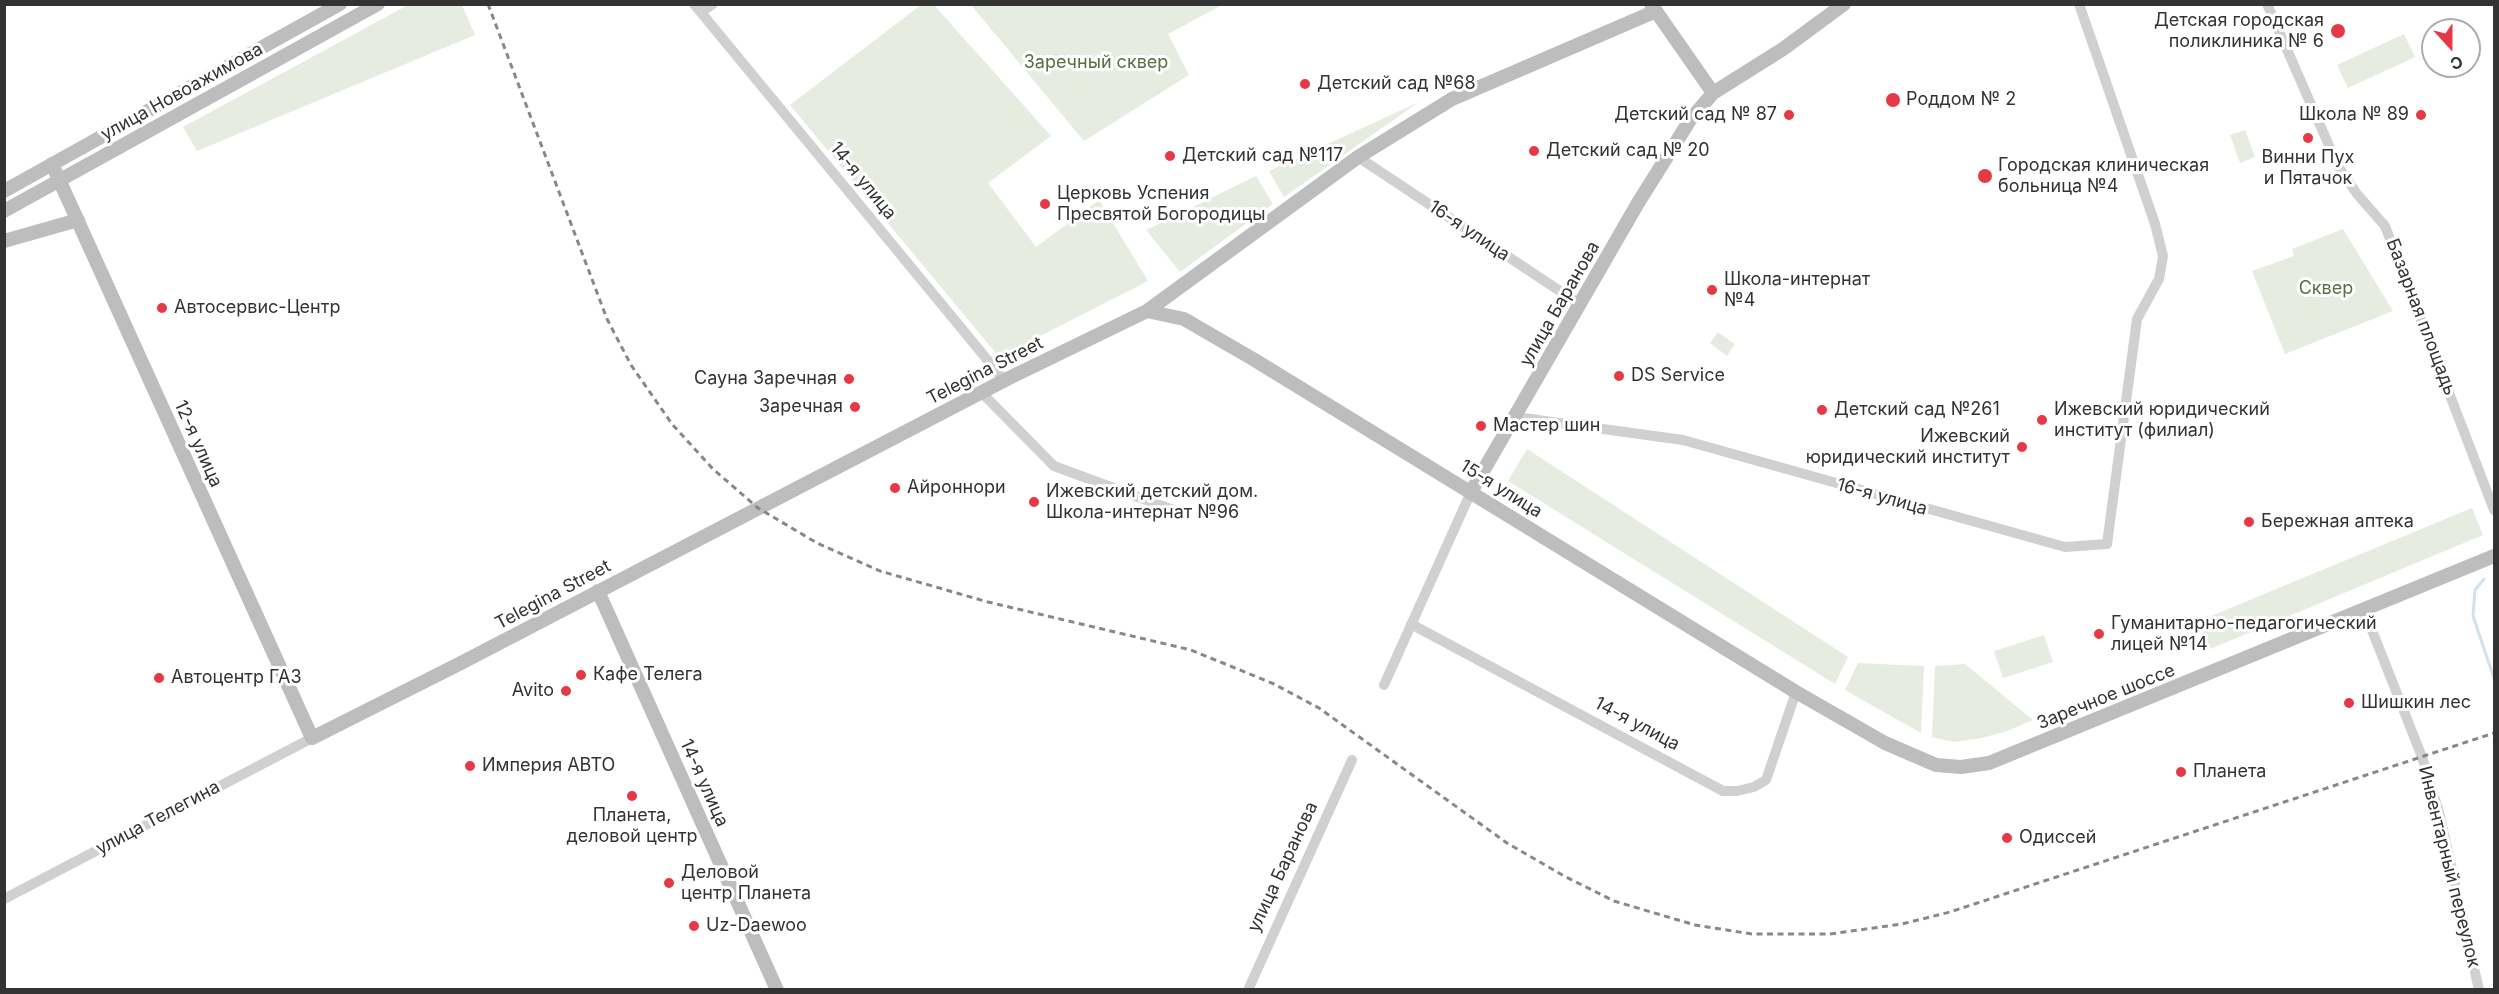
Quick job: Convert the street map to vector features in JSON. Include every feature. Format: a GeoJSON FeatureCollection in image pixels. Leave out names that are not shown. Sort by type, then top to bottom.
{"type":"FeatureCollection","features":[{"type":"Feature","properties":{"kind":"main road","name":"улица Новоажимова"},"geometry":{"type":"LineString","coordinates":[[4,191],[340,4]]}},
{"type":"Feature","properties":{"kind":"main road","name":"улица Новоажимова"},"geometry":{"type":"LineString","coordinates":[[4,211],[378,4]]}},
{"type":"Feature","properties":{"kind":"main road","name":"улица Баранова"},"geometry":{"type":"LineString","coordinates":[[1471,492],[1638,203],[1690,120],[1713,93],[1791,43],[1844,4]]}},
{"type":"Feature","properties":{"kind":"main road"},"geometry":{"type":"LineString","coordinates":[[1654,8],[1713,93]]}},
{"type":"Feature","properties":{"kind":"main road","name":"Telegina Street"},"geometry":{"type":"LineString","coordinates":[[312,738],[1004,380],[1147,311],[1358,157],[1452,99],[1654,8]]}},
{"type":"Feature","properties":{"kind":"main road","name":"12-я улица"},"geometry":{"type":"LineString","coordinates":[[52,164],[312,738]]}},
{"type":"Feature","properties":{"kind":"main road"},"geometry":{"type":"LineString","coordinates":[[4,241],[78,220]]}},
{"type":"Feature","properties":{"kind":"main road","name":"15-я улица"},"geometry":{"type":"LineString","coordinates":[[1147,311],[1184,319],[1314,394],[1796,692],[1831,711]]}},
{"type":"Feature","properties":{"kind":"main road","name":"Заречное шоссе"},"geometry":{"type":"LineString","coordinates":[[1831,711],[1884,743],[1936,765],[1989,764],[2494,555]]}},
{"type":"Feature","properties":{"kind":"main road","name":"14-я улица"},"geometry":{"type":"LineString","coordinates":[[598,591],[777,990]]}},
{"type":"Feature","properties":{"kind":"street"},"geometry":{"type":"LineString","coordinates":[[698,8],[713,4]]}},
{"type":"Feature","properties":{"kind":"street","name":"16-я улица"},"geometry":{"type":"LineString","coordinates":[[1516,417],[1683,440],[2065,548],[2107,544],[2137,320],[2159,279],[2163,256],[2155,224],[2079,4]]}},
{"type":"Feature","properties":{"kind":"street","name":"Базарная площадь"},"geometry":{"type":"LineString","coordinates":[[2267,4],[2338,166],[2357,194],[2385,226],[2494,510]]}},
{"type":"Feature","properties":{"kind":"street","name":"14-я улица"},"geometry":{"type":"LineString","coordinates":[[698,8],[1004,380]]}},
{"type":"Feature","properties":{"kind":"street","name":"16-я улица"},"geometry":{"type":"LineString","coordinates":[[1358,157],[1581,305]]}},
{"type":"Feature","properties":{"kind":"street"},"geometry":{"type":"LineString","coordinates":[[981,392],[1054,466],[1176,511]]}},
{"type":"Feature","properties":{"kind":"street","name":"улица Баранова"},"geometry":{"type":"LineString","coordinates":[[1384,685],[1471,492]]}},
{"type":"Feature","properties":{"kind":"street","name":"Инвентарный переулок"},"geometry":{"type":"LineString","coordinates":[[2364,610],[2422,757],[2439,812],[2478,990]]}},
{"type":"Feature","properties":{"kind":"street","name":"14-я улица"},"geometry":{"type":"LineString","coordinates":[[1411,624],[1723,791],[1754,787],[1766,780],[1796,692]]}},
{"type":"Feature","properties":{"kind":"street","name":"улица Телегина"},"geometry":{"type":"LineString","coordinates":[[4,899],[312,738]]}},
{"type":"Feature","properties":{"kind":"street","name":"улица Баранова"},"geometry":{"type":"LineString","coordinates":[[1248,990],[1352,760]]}},
{"type":"Feature","properties":{"kind":"green space"},"geometry":{"type":"Polygon","coordinates":[[[922,4],[934,5],[1051,136],[988,183],[1036,247],[1099,200],[1148,281],[999,357],[790,105],[922,4]]]}},
{"type":"Feature","properties":{"kind":"green space"},"geometry":{"type":"Polygon","coordinates":[[[408,5],[462,5],[475,35],[197,151],[183,127],[408,5]]]}},
{"type":"Feature","properties":{"kind":"green space","name":"Заречный сквер"},"geometry":{"type":"Polygon","coordinates":[[[971,5],[1222,5],[1168,34],[1189,75],[1084,141],[971,5]]]}},
{"type":"Feature","properties":{"kind":"green space"},"geometry":{"type":"Polygon","coordinates":[[[2404,34],[2415,57],[2348,88],[2337,65],[2404,34]]]}},
{"type":"Feature","properties":{"kind":"green space"},"geometry":{"type":"Polygon","coordinates":[[[1419,102],[1284,197],[1269,171],[1419,102]]]}},
{"type":"Feature","properties":{"kind":"green space"},"geometry":{"type":"Polygon","coordinates":[[[2245,130],[2255,157],[2240,163],[2230,135],[2245,130]]]}},
{"type":"Feature","properties":{"kind":"green space"},"geometry":{"type":"Polygon","coordinates":[[[1256,176],[1273,204],[1180,272],[1146,230],[1256,176]]]}},
{"type":"Feature","properties":{"kind":"green space","name":"Сквер"},"geometry":{"type":"Polygon","coordinates":[[[2343,229],[2393,311],[2285,354],[2252,271],[2294,256],[2292,249],[2343,229]]]}},
{"type":"Feature","properties":{"kind":"green space"},"geometry":{"type":"Polygon","coordinates":[[[1718,332],[1735,344],[1727,356],[1710,343],[1718,332]]]}},
{"type":"Feature","properties":{"kind":"green space"},"geometry":{"type":"Polygon","coordinates":[[[1527,449],[1848,657],[1835,684],[1508,481],[1527,449]]]}},
{"type":"Feature","properties":{"kind":"green space"},"geometry":{"type":"Polygon","coordinates":[[[2472,508],[2483,535],[2210,649],[2199,621],[2472,508]]]}},
{"type":"Feature","properties":{"kind":"green space"},"geometry":{"type":"Polygon","coordinates":[[[2044,635],[2053,662],[2003,678],[1994,651],[2044,635]]]}},
{"type":"Feature","properties":{"kind":"green space"},"geometry":{"type":"Polygon","coordinates":[[[1858,663],[1924,666],[1921,733],[1845,690],[1858,663]]]}},
{"type":"Feature","properties":{"kind":"green space"},"geometry":{"type":"Polygon","coordinates":[[[1965,664],[2033,720],[1982,738],[1954,742],[1932,737],[1935,666],[1965,664]]]}},
{"type":"Feature","properties":{"kind":"waterway"},"geometry":{"type":"LineString","coordinates":[[2484,579],[2475,590],[2473,616],[2494,678]]}},
{"type":"Feature","properties":{"kind":"railway"},"geometry":{"type":"LineString","coordinates":[[488,4],[607,319],[631,365],[672,424],[713,469],[758,508],[817,543],[880,571],[988,602],[1191,650],[1274,684],[1319,708],[1507,843],[1564,876],[1614,901],[1695,925],[1752,934],[1830,934],[1902,924],[1950,912],[2494,733]]}},
{"type":"Feature","properties":{"kind":"place","name":"Детская городская поликлиника № 6"},"geometry":{"type":"Point","coordinates":[2338,31]}},
{"type":"Feature","properties":{"kind":"place","name":"Детский сад №68"},"geometry":{"type":"Point","coordinates":[1305,84]}},
{"type":"Feature","properties":{"kind":"place","name":"Роддом № 2"},"geometry":{"type":"Point","coordinates":[1893,100]}},
{"type":"Feature","properties":{"kind":"place","name":"Детский сад № 87"},"geometry":{"type":"Point","coordinates":[1789,115]}},
{"type":"Feature","properties":{"kind":"place","name":"Школа № 89"},"geometry":{"type":"Point","coordinates":[2421,115]}},
{"type":"Feature","properties":{"kind":"place","name":"Винни Пух и Пятачок"},"geometry":{"type":"Point","coordinates":[2308,138]}},
{"type":"Feature","properties":{"kind":"place","name":"Детский сад № 20"},"geometry":{"type":"Point","coordinates":[1534,151]}},
{"type":"Feature","properties":{"kind":"place","name":"Детский сад №117"},"geometry":{"type":"Point","coordinates":[1170,156]}},
{"type":"Feature","properties":{"kind":"place","name":"Городская клиническая больница №4"},"geometry":{"type":"Point","coordinates":[1985,176]}},
{"type":"Feature","properties":{"kind":"place","name":"Церковь Успения Пресвятой Богородицы"},"geometry":{"type":"Point","coordinates":[1045,204]}},
{"type":"Feature","properties":{"kind":"place","name":"Школа-интернат №4"},"geometry":{"type":"Point","coordinates":[1712,290]}},
{"type":"Feature","properties":{"kind":"place","name":"Автосервис-Центр"},"geometry":{"type":"Point","coordinates":[162,308]}},
{"type":"Feature","properties":{"kind":"place","name":"DS Service"},"geometry":{"type":"Point","coordinates":[1619,376]}},
{"type":"Feature","properties":{"kind":"place","name":"Сауна Заречная"},"geometry":{"type":"Point","coordinates":[849,379]}},
{"type":"Feature","properties":{"kind":"place","name":"Заречная"},"geometry":{"type":"Point","coordinates":[855,407]}},
{"type":"Feature","properties":{"kind":"place","name":"Детский сад №261"},"geometry":{"type":"Point","coordinates":[1822,410]}},
{"type":"Feature","properties":{"kind":"place","name":"Ижевский юридический институт (филиал)"},"geometry":{"type":"Point","coordinates":[2042,420]}},
{"type":"Feature","properties":{"kind":"place","name":"Мастер шин"},"geometry":{"type":"Point","coordinates":[1481,426]}},
{"type":"Feature","properties":{"kind":"place","name":"Ижевский юридический институт"},"geometry":{"type":"Point","coordinates":[2022,447]}},
{"type":"Feature","properties":{"kind":"place","name":"Айроннори"},"geometry":{"type":"Point","coordinates":[895,488]}},
{"type":"Feature","properties":{"kind":"place","name":"Ижевский детский дом. Школа-интернат №96"},"geometry":{"type":"Point","coordinates":[1034,502]}},
{"type":"Feature","properties":{"kind":"place","name":"Бережная аптека"},"geometry":{"type":"Point","coordinates":[2249,522]}},
{"type":"Feature","properties":{"kind":"place","name":"Гуманитарно-педагогический лицей №14"},"geometry":{"type":"Point","coordinates":[2099,634]}},
{"type":"Feature","properties":{"kind":"place","name":"Кафе Телега"},"geometry":{"type":"Point","coordinates":[581,675]}},
{"type":"Feature","properties":{"kind":"place","name":"Автоцентр ГАЗ"},"geometry":{"type":"Point","coordinates":[159,678]}},
{"type":"Feature","properties":{"kind":"place","name":"Avito"},"geometry":{"type":"Point","coordinates":[566,691]}},
{"type":"Feature","properties":{"kind":"place","name":"Шишкин лес"},"geometry":{"type":"Point","coordinates":[2349,703]}},
{"type":"Feature","properties":{"kind":"place","name":"Империя АВТО"},"geometry":{"type":"Point","coordinates":[470,766]}},
{"type":"Feature","properties":{"kind":"place","name":"Планета"},"geometry":{"type":"Point","coordinates":[2181,772]}},
{"type":"Feature","properties":{"kind":"place","name":"Планета, деловой центр"},"geometry":{"type":"Point","coordinates":[632,796]}},
{"type":"Feature","properties":{"kind":"place","name":"Одиссей"},"geometry":{"type":"Point","coordinates":[2007,838]}},
{"type":"Feature","properties":{"kind":"place","name":"Деловой центр Планета"},"geometry":{"type":"Point","coordinates":[669,883]}},
{"type":"Feature","properties":{"kind":"place","name":"Uz-Daewoo"},"geometry":{"type":"Point","coordinates":[694,926]}}]}
